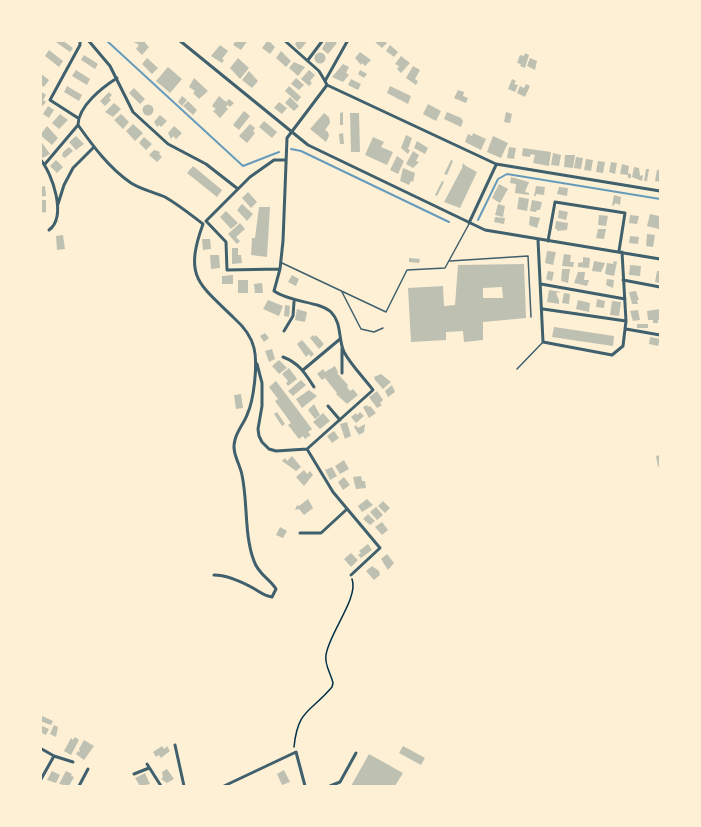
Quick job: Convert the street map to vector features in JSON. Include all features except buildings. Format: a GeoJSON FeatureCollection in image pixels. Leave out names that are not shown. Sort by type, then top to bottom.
{"type":"FeatureCollection","features":[{"type":"Feature","properties":{"kind":"street"},"geometry":{"type":"LineString","coordinates":[[78,118],[50,100],[80,45],[80,40]]}},
{"type":"Feature","properties":{"kind":"street"},"geometry":{"type":"LineString","coordinates":[[88,40],[110,66],[133,112],[168,144],[207,164],[238,189]]}},
{"type":"Feature","properties":{"kind":"street"},"geometry":{"type":"LineString","coordinates":[[179,40],[308,145],[469,223],[485,230],[538,240],[660,258]]}},
{"type":"Feature","properties":{"kind":"street"},"geometry":{"type":"LineString","coordinates":[[284,40],[319,70],[326,83],[496,164],[660,192]]}},
{"type":"Feature","properties":{"kind":"street"},"geometry":{"type":"LineString","coordinates":[[308,60],[323,40]]}},
{"type":"Feature","properties":{"kind":"street"},"geometry":{"type":"LineString","coordinates":[[285,160],[274,160],[250,177],[204,223],[195,254],[198,282],[248,332],[254,345],[262,383],[262,406],[258,429],[262,442],[268,449],[276,452],[307,449],[373,390],[345,352],[333,314],[325,308],[294,301],[274,291],[281,262],[287,138],[326,83],[348,40]]}},
{"type":"Feature","properties":{"kind":"street"},"geometry":{"type":"LineString","coordinates":[[117,78],[106,85],[78,118],[78,125],[94,147],[116,172],[131,183],[146,192],[163,196],[204,223],[226,242],[227,270],[280,269]]}},
{"type":"Feature","properties":{"kind":"street"},"geometry":{"type":"LineString","coordinates":[[45,164],[78,125]]}},
{"type":"Feature","properties":{"kind":"street"},"geometry":{"type":"LineString","coordinates":[[57,206],[73,168],[94,147]]}},
{"type":"Feature","properties":{"kind":"street"},"geometry":{"type":"LineString","coordinates":[[40,159],[45,164],[57,198],[58,216],[56,225],[50,230]]}},
{"type":"Feature","properties":{"kind":"street"},"geometry":{"type":"LineString","coordinates":[[469,223],[496,164]]}},
{"type":"Feature","properties":{"kind":"street"},"geometry":{"type":"LineString","coordinates":[[538,240],[543,342],[612,355],[623,346],[626,329],[620,252],[625,213],[555,202],[548,241]]}},
{"type":"Feature","properties":{"kind":"street"},"geometry":{"type":"LineString","coordinates":[[623,280],[660,286]]}},
{"type":"Feature","properties":{"kind":"street"},"geometry":{"type":"LineString","coordinates":[[541,284],[625,299]]}},
{"type":"Feature","properties":{"kind":"street"},"geometry":{"type":"LineString","coordinates":[[284,331],[292,316],[294,301]]}},
{"type":"Feature","properties":{"kind":"street"},"geometry":{"type":"LineString","coordinates":[[543,309],[626,321]]}},
{"type":"Feature","properties":{"kind":"street"},"geometry":{"type":"LineString","coordinates":[[626,329],[660,335]]}},
{"type":"Feature","properties":{"kind":"street"},"geometry":{"type":"LineString","coordinates":[[303,370],[340,339]]}},
{"type":"Feature","properties":{"kind":"street"},"geometry":{"type":"LineString","coordinates":[[342,345],[342,373]]}},
{"type":"Feature","properties":{"kind":"street"},"geometry":{"type":"LineString","coordinates":[[283,357],[294,361],[314,387]]}},
{"type":"Feature","properties":{"kind":"street"},"geometry":{"type":"LineString","coordinates":[[214,575],[222,575],[266,596],[272,597],[276,589],[254,563],[244,485],[234,451],[234,440],[248,414],[257,364]]}},
{"type":"Feature","properties":{"kind":"street"},"geometry":{"type":"LineString","coordinates":[[328,406],[340,420]]}},
{"type":"Feature","properties":{"kind":"street"},"geometry":{"type":"LineString","coordinates":[[307,449],[333,492],[380,548],[351,576]]}},
{"type":"Feature","properties":{"kind":"street"},"geometry":{"type":"LineString","coordinates":[[300,533],[321,533],[347,509]]}},
{"type":"Feature","properties":{"kind":"street"},"geometry":{"type":"LineString","coordinates":[[175,745],[184,786]]}},
{"type":"Feature","properties":{"kind":"street"},"geometry":{"type":"LineString","coordinates":[[40,748],[54,756],[73,762]]}},
{"type":"Feature","properties":{"kind":"street"},"geometry":{"type":"LineString","coordinates":[[224,786],[296,752],[305,786]]}},
{"type":"Feature","properties":{"kind":"street"},"geometry":{"type":"LineString","coordinates":[[330,786],[340,782],[356,753]]}},
{"type":"Feature","properties":{"kind":"street"},"geometry":{"type":"LineString","coordinates":[[40,781],[54,756]]}},
{"type":"Feature","properties":{"kind":"street"},"geometry":{"type":"LineString","coordinates":[[134,774],[148,766],[161,786]]}},
{"type":"Feature","properties":{"kind":"street"},"geometry":{"type":"LineString","coordinates":[[79,786],[88,769]]}},
{"type":"Feature","properties":{"kind":"lane"},"geometry":{"type":"LineString","coordinates":[[281,262],[386,312],[407,270],[446,268],[469,223]]}},
{"type":"Feature","properties":{"kind":"lane"},"geometry":{"type":"LineString","coordinates":[[449,261],[528,256],[531,317]]}},
{"type":"Feature","properties":{"kind":"lane"},"geometry":{"type":"LineString","coordinates":[[342,291],[361,329],[374,332],[383,328]]}},
{"type":"Feature","properties":{"kind":"lane"},"geometry":{"type":"LineString","coordinates":[[517,369],[543,342]]}},
{"type":"Feature","properties":{"kind":"path"},"geometry":{"type":"LineString","coordinates":[[293,754],[296,728],[303,715],[332,687],[333,682],[325,656],[351,597],[354,584],[351,576]]}},
{"type":"Feature","properties":{"kind":"waterway"},"geometry":{"type":"LineString","coordinates":[[106,40],[243,166],[279,152]]}},
{"type":"Feature","properties":{"kind":"waterway"},"geometry":{"type":"LineString","coordinates":[[291,149],[301,151],[449,222]]}},
{"type":"Feature","properties":{"kind":"waterway"},"geometry":{"type":"LineString","coordinates":[[478,220],[498,179],[507,174],[660,199]]}}]}
